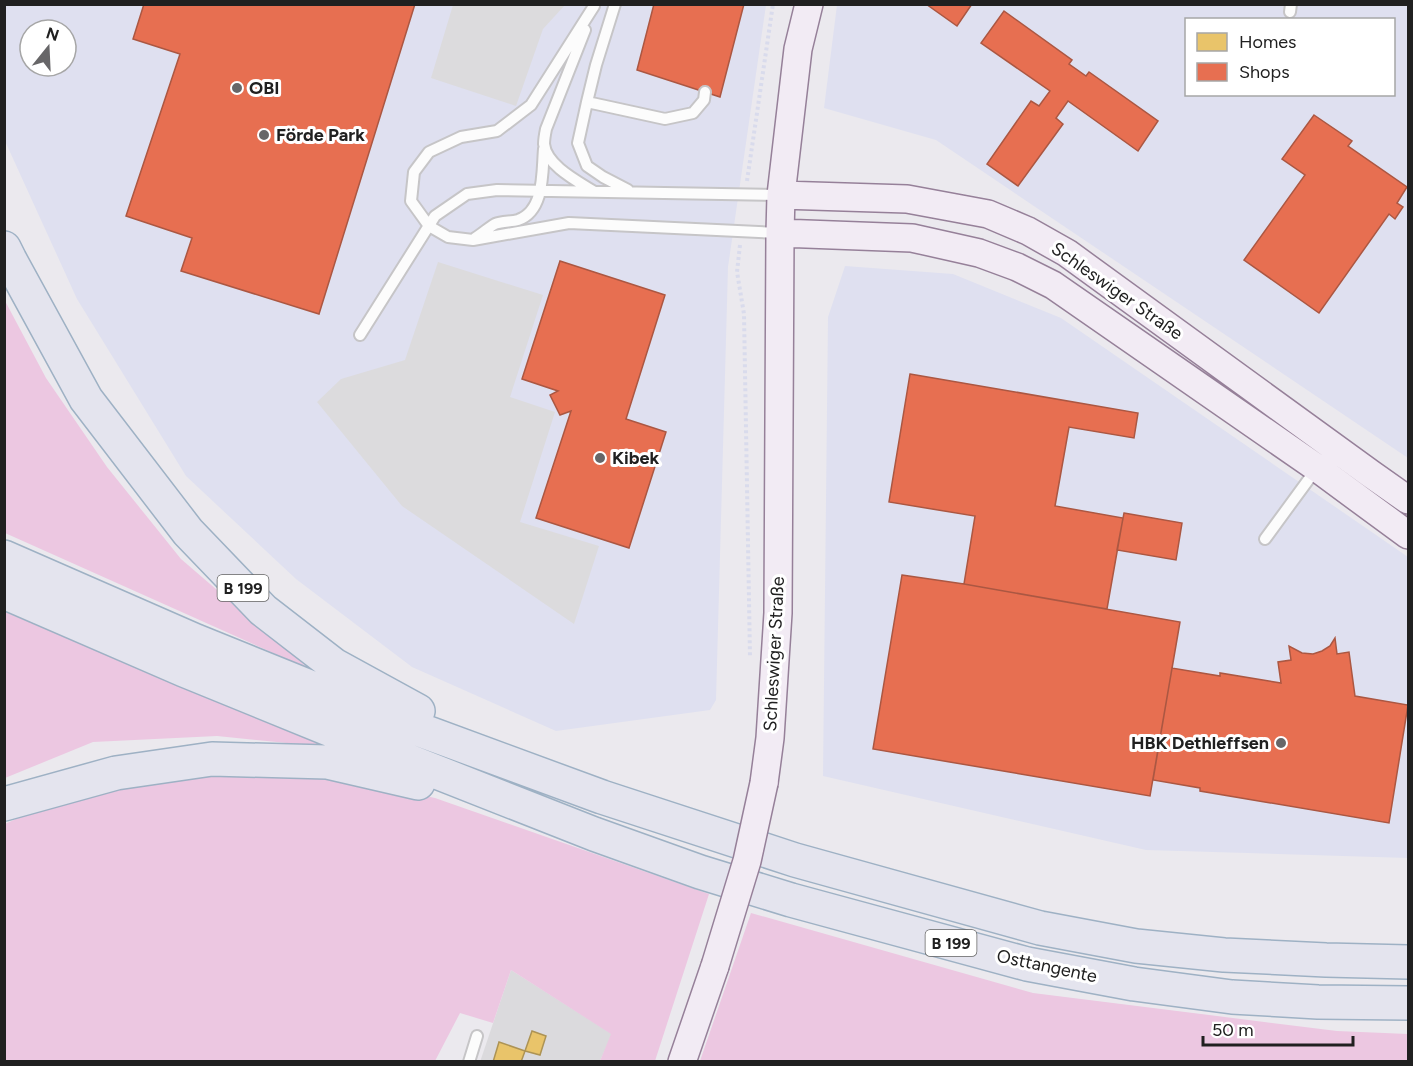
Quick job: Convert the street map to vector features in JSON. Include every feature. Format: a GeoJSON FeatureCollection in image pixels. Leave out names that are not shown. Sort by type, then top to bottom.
{"type":"FeatureCollection","features":[{"type":"Feature","properties":{"kind":"highway","name":"B 199"},"geometry":{"type":"LineString","coordinates":[[4,248],[86,399],[188,532],[263,610],[334,665],[408,706],[602,797]]}},
{"type":"Feature","properties":{"kind":"highway"},"geometry":{"type":"LineString","coordinates":[[4,557],[196,641],[307,686],[602,797]]}},
{"type":"Feature","properties":{"kind":"highway","name":"B 199"},"geometry":{"type":"LineString","coordinates":[[4,592],[184,670],[594,834]]}},
{"type":"Feature","properties":{"kind":"highway"},"geometry":{"type":"LineString","coordinates":[[4,804],[116,773],[212,759],[327,762],[420,784],[594,834]]}},
{"type":"Feature","properties":{"kind":"highway","name":"Osttangente"},"geometry":{"type":"LineString","coordinates":[[602,797],[795,860],[1040,928],[1136,946],[1224,955],[1408,962]]}},
{"type":"Feature","properties":{"kind":"highway","name":"Osttangente"},"geometry":{"type":"LineString","coordinates":[[594,834],[700,872],[791,900],[1027,964],[1134,984],[1232,997],[1318,1002],[1408,1003]]}},
{"type":"Feature","properties":{"kind":"main road","name":"Schleswiger Straße"},"geometry":{"type":"LineString","coordinates":[[682,1062],[715,966],[747,861],[764,783],[770,738],[778,613],[781,195],[798,49],[809,4]]}},
{"type":"Feature","properties":{"kind":"main road","name":"Schleswiger Straße"},"geometry":{"type":"LineString","coordinates":[[781,195],[908,199],[988,214],[1028,231],[1067,253],[1325,457],[1408,535]]}},
{"type":"Feature","properties":{"kind":"main road","name":"Schleswiger Straße"},"geometry":{"type":"LineString","coordinates":[[780,233],[912,238],[979,253],[1017,267],[1053,285],[1325,457],[1408,500]]}},
{"type":"Feature","properties":{"kind":"lane"},"geometry":{"type":"LineString","coordinates":[[615,4],[596,65],[578,143],[587,166],[631,191]]}},
{"type":"Feature","properties":{"kind":"lane"},"geometry":{"type":"LineString","coordinates":[[473,240],[496,224],[519,220],[529,214],[537,201],[546,129],[594,5]]}},
{"type":"Feature","properties":{"kind":"lane"},"geometry":{"type":"LineString","coordinates":[[594,5],[531,105],[497,131],[462,137],[429,152],[414,172],[411,201],[429,226],[448,237],[473,240],[569,223],[780,233]]}},
{"type":"Feature","properties":{"kind":"lane"},"geometry":{"type":"LineString","coordinates":[[587,102],[665,119],[693,113],[704,100],[705,92]]}},
{"type":"Feature","properties":{"kind":"lane"},"geometry":{"type":"LineString","coordinates":[[544,145],[549,157],[559,168],[593,191]]}},
{"type":"Feature","properties":{"kind":"lane"},"geometry":{"type":"LineString","coordinates":[[360,335],[435,216],[467,194],[497,190],[540,190],[781,195]]}},
{"type":"Feature","properties":{"kind":"lane"},"geometry":{"type":"LineString","coordinates":[[1265,539],[1325,457]]}},
{"type":"Feature","properties":{"kind":"lane"},"geometry":{"type":"LineString","coordinates":[[469,1062],[477,1036]]}},
{"type":"Feature","properties":{"kind":"path"},"geometry":{"type":"LineString","coordinates":[[745,194],[773,4]]}},
{"type":"Feature","properties":{"kind":"path"},"geometry":{"type":"LineString","coordinates":[[741,231],[737,272],[744,314],[750,663]]}},
{"type":"Feature","properties":{"kind":"shaded area"},"geometry":{"type":"Polygon","coordinates":[[[4,5],[766,5],[728,267],[716,700],[710,710],[556,731],[412,667],[296,579],[186,476],[77,299],[5,141],[4,5]]]}},
{"type":"Feature","properties":{"kind":"shaded area"},"geometry":{"type":"Polygon","coordinates":[[[453,5],[565,5],[543,29],[516,106],[431,78],[453,5]]]}},
{"type":"Feature","properties":{"kind":"shaded area"},"geometry":{"type":"Polygon","coordinates":[[[837,5],[1408,5],[1408,458],[936,140],[824,108],[837,5]]]}},
{"type":"Feature","properties":{"kind":"shaded area"},"geometry":{"type":"Polygon","coordinates":[[[438,262],[543,295],[510,397],[555,412],[520,522],[599,546],[574,624],[402,506],[317,402],[341,379],[405,360],[438,262]]]}},
{"type":"Feature","properties":{"kind":"shaded area"},"geometry":{"type":"Polygon","coordinates":[[[845,266],[953,274],[1061,318],[1408,557],[1408,858],[1146,850],[823,776],[828,317],[845,266]]]}},
{"type":"Feature","properties":{"kind":"shaded area"},"geometry":{"type":"Polygon","coordinates":[[[4,299],[46,378],[107,467],[181,559],[309,669],[5,533],[4,299]]]}},
{"type":"Feature","properties":{"kind":"shaded area"},"geometry":{"type":"Polygon","coordinates":[[[5,612],[327,747],[217,736],[93,742],[5,778],[5,612]]]}},
{"type":"Feature","properties":{"kind":"shaded area"},"geometry":{"type":"Polygon","coordinates":[[[255,771],[326,775],[435,798],[709,894],[655,1061],[600,1061],[611,1034],[511,970],[493,1023],[460,1013],[435,1061],[5,1062],[5,824],[29,813],[148,780],[255,771]]]}},
{"type":"Feature","properties":{"kind":"shaded area"},"geometry":{"type":"Polygon","coordinates":[[[751,913],[1033,993],[1337,1031],[1408,1034],[1408,1061],[700,1061],[751,913]]]}},
{"type":"Feature","properties":{"kind":"shaded area"},"geometry":{"type":"Polygon","coordinates":[[[511,970],[612,1034],[600,1061],[480,1062],[511,970]]]}},
{"type":"Feature","properties":{"kind":"building: Homes"},"geometry":{"type":"Polygon","coordinates":[[[532,1031],[546,1036],[540,1055],[525,1051],[532,1031]]]}},
{"type":"Feature","properties":{"kind":"building: Homes"},"geometry":{"type":"Polygon","coordinates":[[[499,1042],[525,1051],[521,1062],[493,1062],[499,1042]]]}},
{"type":"Feature","properties":{"kind":"building: Shops","name":"Förde Park"},"geometry":{"type":"Polygon","coordinates":[[[144,4],[415,4],[319,314],[181,271],[192,238],[126,216],[180,54],[133,39],[144,4]]]}},
{"type":"Feature","properties":{"kind":"building: Shops"},"geometry":{"type":"Polygon","coordinates":[[[654,4],[744,4],[720,97],[637,70],[654,4]]]}},
{"type":"Feature","properties":{"kind":"building: Shops"},"geometry":{"type":"Polygon","coordinates":[[[926,4],[972,4],[957,26],[926,4]]]}},
{"type":"Feature","properties":{"kind":"building: Shops"},"geometry":{"type":"Polygon","coordinates":[[[1004,11],[1072,60],[1069,64],[1086,76],[1089,72],[1158,121],[1138,151],[1068,101],[1056,118],[1063,124],[1018,186],[987,164],[1031,101],[1039,106],[1050,91],[981,43],[1004,11]]]}},
{"type":"Feature","properties":{"kind":"building: Shops"},"geometry":{"type":"Polygon","coordinates":[[[1314,115],[1352,141],[1348,146],[1407,187],[1397,203],[1403,207],[1395,219],[1389,214],[1319,313],[1244,260],[1305,175],[1282,159],[1314,115]]]}},
{"type":"Feature","properties":{"kind":"building: Shops"},"geometry":{"type":"Polygon","coordinates":[[[560,261],[665,295],[626,419],[666,432],[629,548],[536,518],[571,411],[560,415],[550,395],[558,391],[522,379],[560,261]]]}},
{"type":"Feature","properties":{"kind":"building: Shops"},"geometry":{"type":"Polygon","coordinates":[[[910,374],[1138,413],[1134,438],[1069,427],[1055,506],[1123,518],[1107,609],[964,584],[975,516],[889,502],[910,374]]]}},
{"type":"Feature","properties":{"kind":"building: Shops"},"geometry":{"type":"Polygon","coordinates":[[[1124,513],[1182,523],[1176,560],[1117,550],[1124,513]]]}},
{"type":"Feature","properties":{"kind":"building: Shops"},"geometry":{"type":"Polygon","coordinates":[[[902,575],[1180,622],[1150,796],[873,749],[902,575]]]}},
{"type":"Feature","properties":{"kind":"building: Shops","name":"HBK Dethleffsen"},"geometry":{"type":"Polygon","coordinates":[[[1335,638],[1337,654],[1349,652],[1355,696],[1408,705],[1389,823],[1200,791],[1200,788],[1153,780],[1172,668],[1281,683],[1278,662],[1291,660],[1289,646],[1302,653],[1313,654],[1330,646],[1335,638]]]}},
{"type":"Feature","properties":{"kind":"place","name":"OBI"},"geometry":{"type":"Point","coordinates":[237,88]}},
{"type":"Feature","properties":{"kind":"place","name":"Förde Park"},"geometry":{"type":"Point","coordinates":[264,135]}},
{"type":"Feature","properties":{"kind":"place","name":"Kibek"},"geometry":{"type":"Point","coordinates":[600,458]}},
{"type":"Feature","properties":{"kind":"place","name":"HBK Dethleffsen"},"geometry":{"type":"Point","coordinates":[1281,743]}}]}
